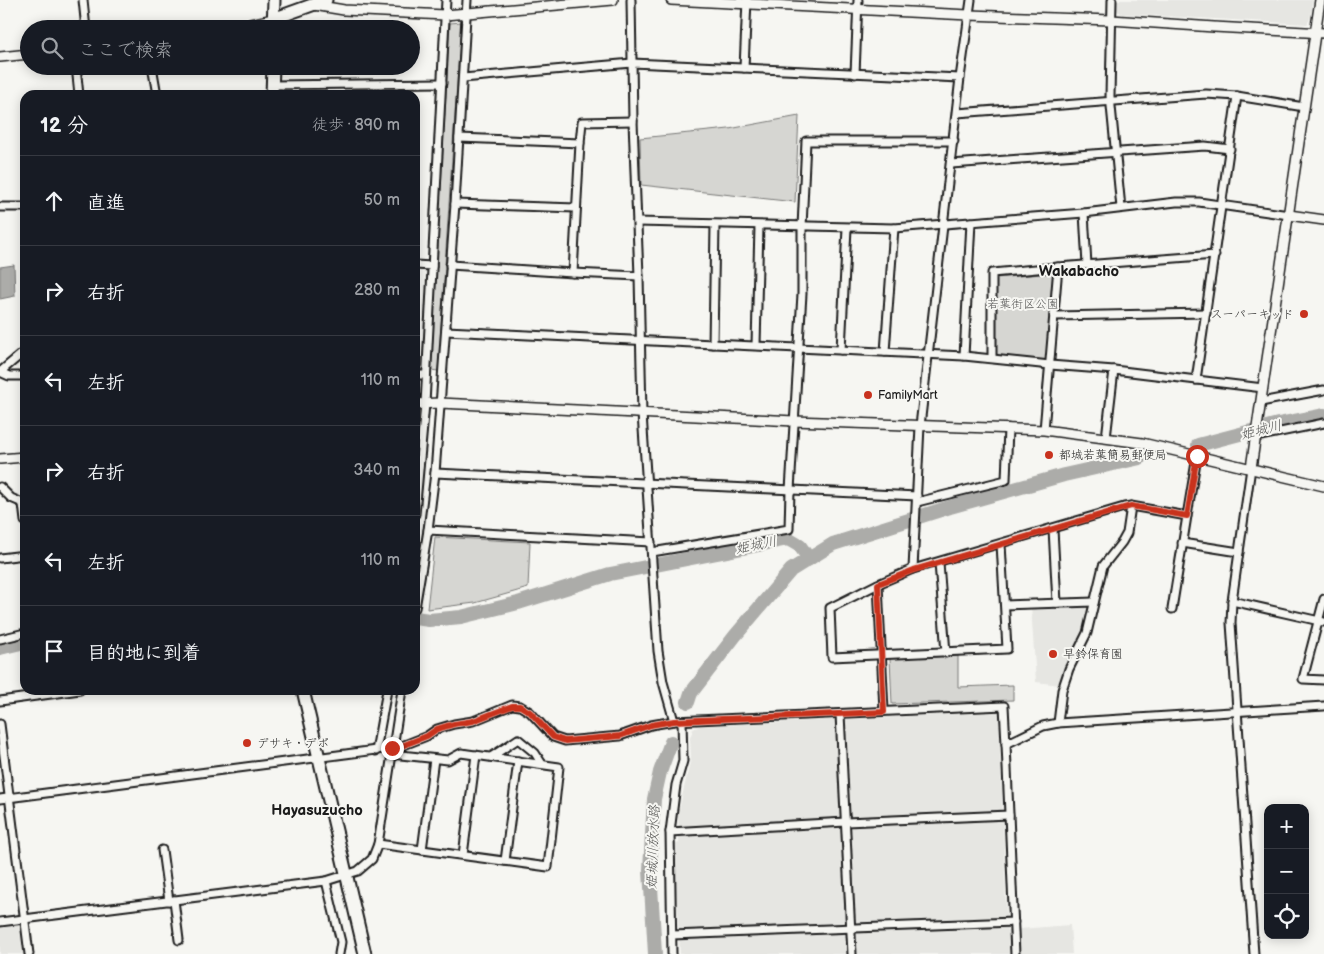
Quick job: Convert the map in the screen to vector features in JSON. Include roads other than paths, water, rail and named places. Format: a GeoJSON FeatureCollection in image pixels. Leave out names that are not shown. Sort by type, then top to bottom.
{"type":"FeatureCollection","features":[{"type":"Feature","properties":{"kind":"main road"},"geometry":{"type":"LineString","coordinates":[[273,20],[274,0]]}},
{"type":"Feature","properties":{"kind":"main road"},"geometry":{"type":"LineString","coordinates":[[282,20],[326,0]]}},
{"type":"Feature","properties":{"kind":"main road"},"geometry":{"type":"LineString","coordinates":[[272,90],[273,75]]}},
{"type":"Feature","properties":{"kind":"main road"},"geometry":{"type":"LineString","coordinates":[[303,695],[365,954]]}},
{"type":"Feature","properties":{"kind":"street"},"geometry":{"type":"LineString","coordinates":[[83,0],[85,20]]}},
{"type":"Feature","properties":{"kind":"street"},"geometry":{"type":"LineString","coordinates":[[420,459],[425,404],[446,0]]}},
{"type":"Feature","properties":{"kind":"street"},"geometry":{"type":"LineString","coordinates":[[420,578],[435,473],[455,204],[467,0]]}},
{"type":"Feature","properties":{"kind":"street"},"geometry":{"type":"LineString","coordinates":[[314,5],[344,10],[445,15],[613,0]]}},
{"type":"Feature","properties":{"kind":"street"},"geometry":{"type":"LineString","coordinates":[[631,0],[642,414],[660,669],[678,721],[683,761],[676,785],[670,832],[672,954]]}},
{"type":"Feature","properties":{"kind":"street"},"geometry":{"type":"LineString","coordinates":[[671,0],[858,4],[969,15],[1111,20],[1320,33]]}},
{"type":"Feature","properties":{"kind":"street"},"geometry":{"type":"LineString","coordinates":[[914,570],[920,426],[930,354],[960,78],[971,0]]}},
{"type":"Feature","properties":{"kind":"street"},"geometry":{"type":"LineString","coordinates":[[1112,0],[1111,101],[1121,208]]}},
{"type":"Feature","properties":{"kind":"street"},"geometry":{"type":"LineString","coordinates":[[1254,954],[1236,711],[1231,623],[1232,601],[1304,107],[1320,33],[1320,0]]}},
{"type":"Feature","properties":{"kind":"street"},"geometry":{"type":"LineString","coordinates":[[744,68],[747,2]]}},
{"type":"Feature","properties":{"kind":"street"},"geometry":{"type":"LineString","coordinates":[[855,74],[858,4]]}},
{"type":"Feature","properties":{"kind":"street"},"geometry":{"type":"LineString","coordinates":[[0,57],[20,55]]}},
{"type":"Feature","properties":{"kind":"street"},"geometry":{"type":"LineString","coordinates":[[463,78],[632,63],[960,78]]}},
{"type":"Feature","properties":{"kind":"street"},"geometry":{"type":"LineString","coordinates":[[77,75],[78,90]]}},
{"type":"Feature","properties":{"kind":"street"},"geometry":{"type":"LineString","coordinates":[[154,75],[156,90]]}},
{"type":"Feature","properties":{"kind":"street"},"geometry":{"type":"LineString","coordinates":[[272,90],[442,83]]}},
{"type":"Feature","properties":{"kind":"street"},"geometry":{"type":"LineString","coordinates":[[957,113],[1206,94],[1237,96],[1304,107]]}},
{"type":"Feature","properties":{"kind":"street"},"geometry":{"type":"LineString","coordinates":[[1196,380],[1237,96]]}},
{"type":"Feature","properties":{"kind":"street"},"geometry":{"type":"LineString","coordinates":[[573,274],[582,122],[633,121]]}},
{"type":"Feature","properties":{"kind":"street"},"geometry":{"type":"LineString","coordinates":[[459,138],[580,142]]}},
{"type":"Feature","properties":{"kind":"street"},"geometry":{"type":"LineString","coordinates":[[652,556],[789,529],[802,294],[802,227],[806,141],[954,141]]}},
{"type":"Feature","properties":{"kind":"street"},"geometry":{"type":"LineString","coordinates":[[951,164],[1205,146],[1230,150]]}},
{"type":"Feature","properties":{"kind":"street"},"geometry":{"type":"LineString","coordinates":[[637,222],[894,228],[1084,213],[1176,202],[1199,202],[1324,220]]}},
{"type":"Feature","properties":{"kind":"street"},"geometry":{"type":"LineString","coordinates":[[455,204],[576,208]]}},
{"type":"Feature","properties":{"kind":"street"},"geometry":{"type":"LineString","coordinates":[[0,207],[20,207]]}},
{"type":"Feature","properties":{"kind":"street"},"geometry":{"type":"LineString","coordinates":[[1084,213],[1087,265]]}},
{"type":"Feature","properties":{"kind":"street"},"geometry":{"type":"LineString","coordinates":[[964,356],[971,222]]}},
{"type":"Feature","properties":{"kind":"street"},"geometry":{"type":"LineString","coordinates":[[713,344],[715,225]]}},
{"type":"Feature","properties":{"kind":"street"},"geometry":{"type":"LineString","coordinates":[[756,345],[759,226]]}},
{"type":"Feature","properties":{"kind":"street"},"geometry":{"type":"LineString","coordinates":[[841,350],[847,228]]}},
{"type":"Feature","properties":{"kind":"street"},"geometry":{"type":"LineString","coordinates":[[885,352],[894,228]]}},
{"type":"Feature","properties":{"kind":"street"},"geometry":{"type":"LineString","coordinates":[[992,358],[992,273],[1215,255]]}},
{"type":"Feature","properties":{"kind":"street"},"geometry":{"type":"LineString","coordinates":[[420,265],[432,266]]}},
{"type":"Feature","properties":{"kind":"street"},"geometry":{"type":"LineString","coordinates":[[450,265],[573,274],[639,276]]}},
{"type":"Feature","properties":{"kind":"street"},"geometry":{"type":"LineString","coordinates":[[1044,430],[1058,267]]}},
{"type":"Feature","properties":{"kind":"street"},"geometry":{"type":"LineString","coordinates":[[1054,316],[1206,313]]}},
{"type":"Feature","properties":{"kind":"street"},"geometry":{"type":"LineString","coordinates":[[446,330],[964,356],[1114,370],[1263,388]]}},
{"type":"Feature","properties":{"kind":"street"},"geometry":{"type":"LineString","coordinates":[[20,355],[0,372],[9,376],[20,376]]}},
{"type":"Feature","properties":{"kind":"street"},"geometry":{"type":"LineString","coordinates":[[1106,438],[1114,370]]}},
{"type":"Feature","properties":{"kind":"street"},"geometry":{"type":"LineString","coordinates":[[420,375],[426,375]]}},
{"type":"Feature","properties":{"kind":"street"},"geometry":{"type":"LineString","coordinates":[[1260,404],[1324,390]]}},
{"type":"Feature","properties":{"kind":"street"},"geometry":{"type":"LineString","coordinates":[[420,404],[1044,430],[1142,443],[1324,486]]}},
{"type":"Feature","properties":{"kind":"street"},"geometry":{"type":"LineString","coordinates":[[1257,434],[1324,423]]}},
{"type":"Feature","properties":{"kind":"street"},"geometry":{"type":"LineString","coordinates":[[435,473],[790,490],[918,499],[1006,480],[1008,428]]}},
{"type":"Feature","properties":{"kind":"street"},"geometry":{"type":"LineString","coordinates":[[1172,610],[1197,456]]}},
{"type":"Feature","properties":{"kind":"street"},"geometry":{"type":"LineString","coordinates":[[0,459],[20,457]]}},
{"type":"Feature","properties":{"kind":"street"},"geometry":{"type":"LineString","coordinates":[[0,487],[11,498],[20,502]]}},
{"type":"Feature","properties":{"kind":"street"},"geometry":{"type":"LineString","coordinates":[[1001,544],[1007,649],[832,657],[830,608],[878,584],[939,562],[1131,506],[1187,516]]}},
{"type":"Feature","properties":{"kind":"street"},"geometry":{"type":"LineString","coordinates":[[1058,724],[1062,690],[1068,669],[1087,633],[1103,566],[1127,533],[1131,506]]}},
{"type":"Feature","properties":{"kind":"street"},"geometry":{"type":"LineString","coordinates":[[1053,529],[1057,603]]}},
{"type":"Feature","properties":{"kind":"street"},"geometry":{"type":"LineString","coordinates":[[428,530],[651,542]]}},
{"type":"Feature","properties":{"kind":"street"},"geometry":{"type":"LineString","coordinates":[[1182,544],[1239,552]]}},
{"type":"Feature","properties":{"kind":"street"},"geometry":{"type":"LineString","coordinates":[[0,558],[20,556]]}},
{"type":"Feature","properties":{"kind":"street"},"geometry":{"type":"LineString","coordinates":[[939,562],[946,653]]}},
{"type":"Feature","properties":{"kind":"street"},"geometry":{"type":"LineString","coordinates":[[878,584],[884,712]]}},
{"type":"Feature","properties":{"kind":"street"},"geometry":{"type":"LineString","coordinates":[[1324,599],[1321,622],[1303,679],[1324,680]]}},
{"type":"Feature","properties":{"kind":"street"},"geometry":{"type":"LineString","coordinates":[[1232,601],[1321,622]]}},
{"type":"Feature","properties":{"kind":"street"},"geometry":{"type":"LineString","coordinates":[[1004,605],[1094,602]]}},
{"type":"Feature","properties":{"kind":"street"},"geometry":{"type":"LineString","coordinates":[[0,639],[20,634]]}},
{"type":"Feature","properties":{"kind":"street"},"geometry":{"type":"LineString","coordinates":[[0,701],[44,695]]}},
{"type":"Feature","properties":{"kind":"street"},"geometry":{"type":"LineString","coordinates":[[376,751],[386,695]]}},
{"type":"Feature","properties":{"kind":"street"},"geometry":{"type":"LineString","coordinates":[[0,922],[326,881],[358,871],[372,859],[378,844],[401,695]]}},
{"type":"Feature","properties":{"kind":"street"},"geometry":{"type":"LineString","coordinates":[[391,751],[437,729],[473,721],[512,706],[520,706],[530,712],[553,737],[565,741],[620,736],[651,725],[678,721],[1004,706],[1015,954]]}},
{"type":"Feature","properties":{"kind":"street"},"geometry":{"type":"LineString","coordinates":[[1006,744],[1042,726],[1058,724],[1324,706]]}},
{"type":"Feature","properties":{"kind":"street"},"geometry":{"type":"LineString","coordinates":[[840,714],[852,954]]}},
{"type":"Feature","properties":{"kind":"street"},"geometry":{"type":"LineString","coordinates":[[0,724],[29,954]]}},
{"type":"Feature","properties":{"kind":"street"},"geometry":{"type":"LineString","coordinates":[[491,757],[518,739],[535,753],[542,764]]}},
{"type":"Feature","properties":{"kind":"street"},"geometry":{"type":"LineString","coordinates":[[0,799],[376,751],[391,751],[448,760],[461,753],[559,766],[548,867],[378,844]]}},
{"type":"Feature","properties":{"kind":"street"},"geometry":{"type":"LineString","coordinates":[[463,855],[476,755]]}},
{"type":"Feature","properties":{"kind":"street"},"geometry":{"type":"LineString","coordinates":[[422,850],[434,759]]}},
{"type":"Feature","properties":{"kind":"street"},"geometry":{"type":"LineString","coordinates":[[505,862],[518,761]]}},
{"type":"Feature","properties":{"kind":"street"},"geometry":{"type":"LineString","coordinates":[[670,832],[1009,815]]}},
{"type":"Feature","properties":{"kind":"street"},"geometry":{"type":"LineString","coordinates":[[162,850],[179,940]]}},
{"type":"Feature","properties":{"kind":"street"},"geometry":{"type":"LineString","coordinates":[[326,881],[341,942],[338,954]]}},
{"type":"Feature","properties":{"kind":"street"},"geometry":{"type":"LineString","coordinates":[[672,935],[1014,922]]}},
{"type":"Feature","properties":{"kind":"waterway","name":"姫城川"},"geometry":{"type":"LineString","coordinates":[[1198,445],[1278,424],[1324,415]]}},
{"type":"Feature","properties":{"kind":"waterway","name":"姫城川"},"geometry":{"type":"LineString","coordinates":[[688,702],[691,693],[735,636],[791,570],[833,544],[950,507],[1064,475],[1140,458]]}},
{"type":"Feature","properties":{"kind":"waterway","name":"姫城川"},"geometry":{"type":"LineString","coordinates":[[420,619],[429,620],[461,617],[518,603],[610,574],[788,539],[800,546],[809,559]]}},
{"type":"Feature","properties":{"kind":"waterway","name":"姫城川"},"geometry":{"type":"LineString","coordinates":[[0,648],[20,643]]}},
{"type":"Feature","properties":{"kind":"waterway","name":"姫城川放水路"},"geometry":{"type":"LineString","coordinates":[[655,954],[650,870],[654,799],[660,772],[671,742]]}},
{"type":"Feature","properties":{"kind":"place","name":"スーパーキッド"},"geometry":{"type":"Point","coordinates":[1304,314]}},
{"type":"Feature","properties":{"kind":"place","name":"FamilyMart"},"geometry":{"type":"Point","coordinates":[868,395]}},
{"type":"Feature","properties":{"kind":"place","name":"都城若葉簡易郵便局"},"geometry":{"type":"Point","coordinates":[1049,455]}},
{"type":"Feature","properties":{"kind":"place","name":"早鈴保育園"},"geometry":{"type":"Point","coordinates":[1053,654]}},
{"type":"Feature","properties":{"kind":"place","name":"デサキ・デポ"},"geometry":{"type":"Point","coordinates":[247,743]}},
{"type":"Feature","properties":{"kind":"district","name":"Wakabacho"},"geometry":{"type":"Point","coordinates":[1079,271]}},
{"type":"Feature","properties":{"kind":"district","name":"Hayasuzucho"},"geometry":{"type":"Point","coordinates":[317,810]}},
{"type":"Feature","properties":{"kind":"park label","name":"若葉街区公園"},"geometry":{"type":"Point","coordinates":[1023,304]}}]}
